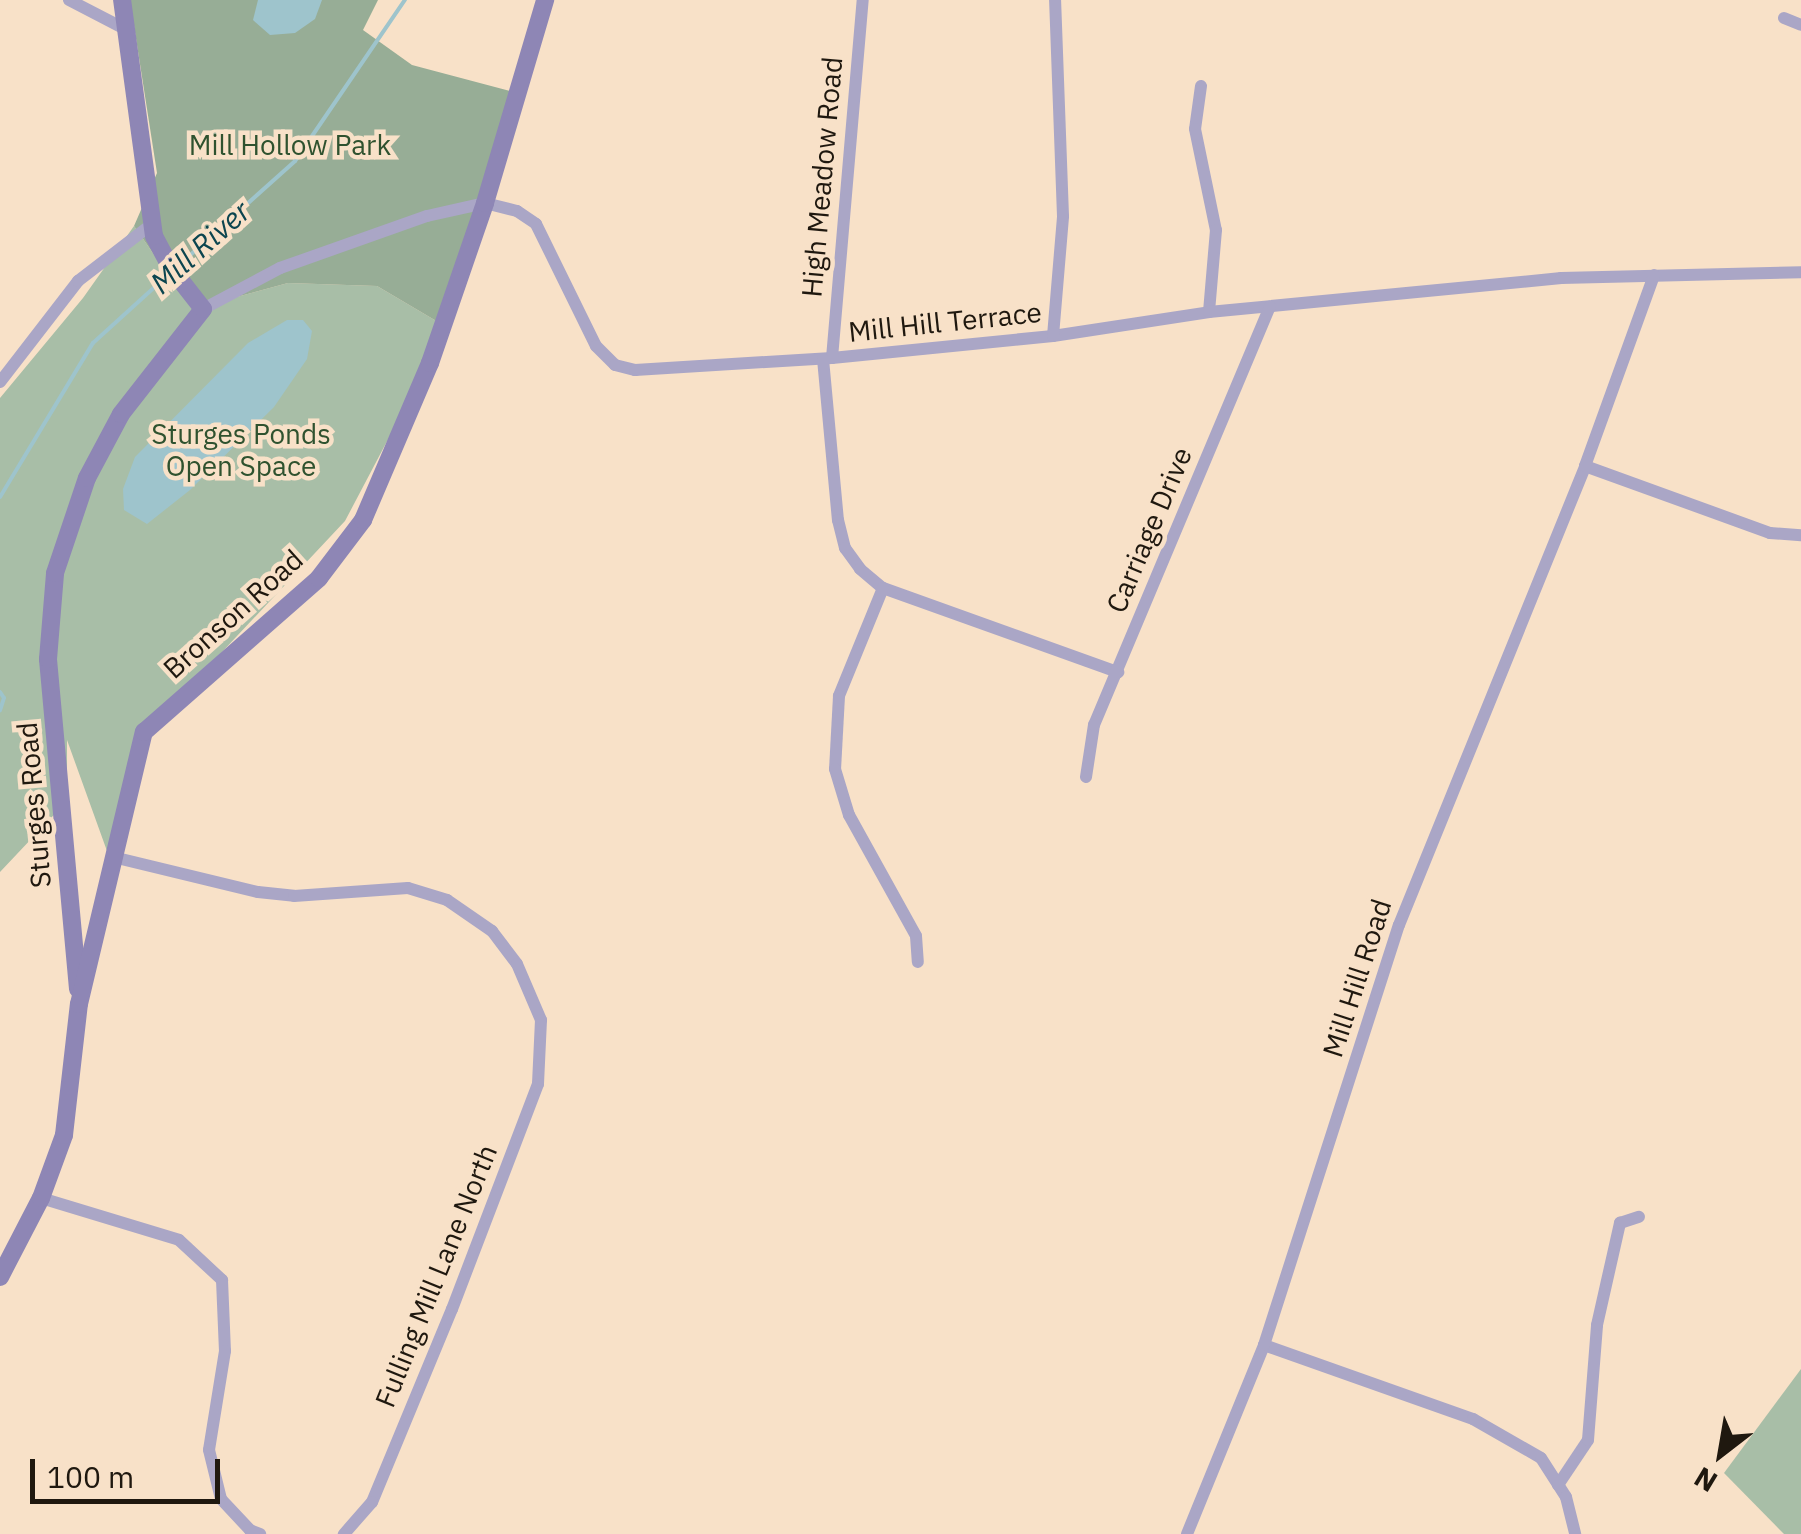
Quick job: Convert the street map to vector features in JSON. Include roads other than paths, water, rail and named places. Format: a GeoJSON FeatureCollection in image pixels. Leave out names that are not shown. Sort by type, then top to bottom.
{"type":"FeatureCollection","features":[{"type":"Feature","properties":{"kind":"main road"},"geometry":{"type":"LineString","coordinates":[[122,0],[153,230],[189,293],[203,309]]}},
{"type":"Feature","properties":{"kind":"main road","name":"Bronson Road"},"geometry":{"type":"LineString","coordinates":[[0,1277],[41,1198],[64,1135],[80,1004],[144,732],[320,578],[363,520],[430,362],[486,203],[545,0]]}},
{"type":"Feature","properties":{"kind":"main road","name":"Sturges Road"},"geometry":{"type":"LineString","coordinates":[[80,1004],[48,659],[55,573],[87,478],[122,414],[203,309]]}},
{"type":"Feature","properties":{"kind":"street"},"geometry":{"type":"LineString","coordinates":[[69,0],[128,30]]}},
{"type":"Feature","properties":{"kind":"street","name":"High Meadow Road"},"geometry":{"type":"LineString","coordinates":[[862,0],[828,359],[840,534],[852,560],[883,588]]}},
{"type":"Feature","properties":{"kind":"street"},"geometry":{"type":"LineString","coordinates":[[1053,336],[1062,216],[1054,0]]}},
{"type":"Feature","properties":{"kind":"street"},"geometry":{"type":"LineString","coordinates":[[1784,18],[1801,25]]}},
{"type":"Feature","properties":{"kind":"street"},"geometry":{"type":"LineString","coordinates":[[1201,86],[1195,129],[1216,230],[1209,312]]}},
{"type":"Feature","properties":{"kind":"street"},"geometry":{"type":"LineString","coordinates":[[203,309],[280,268],[427,216],[486,203]]}},
{"type":"Feature","properties":{"kind":"street","name":"Mill Hill Terrace"},"geometry":{"type":"LineString","coordinates":[[486,203],[517,211],[540,228],[589,334],[614,365],[634,370],[828,359],[1053,336],[1209,312],[1562,278],[1801,272]]}},
{"type":"Feature","properties":{"kind":"street"},"geometry":{"type":"LineString","coordinates":[[0,382],[78,281],[153,230]]}},
{"type":"Feature","properties":{"kind":"street","name":"Mill Hill Road"},"geometry":{"type":"LineString","coordinates":[[1187,1534],[1264,1346],[1399,925],[1585,466],[1654,275]]}},
{"type":"Feature","properties":{"kind":"street","name":"Carriage Drive"},"geometry":{"type":"LineString","coordinates":[[1086,776],[1094,725],[1270,306]]}},
{"type":"Feature","properties":{"kind":"street"},"geometry":{"type":"LineString","coordinates":[[1585,466],[1770,533],[1801,534]]}},
{"type":"Feature","properties":{"kind":"street"},"geometry":{"type":"LineString","coordinates":[[918,962],[916,936],[849,815],[835,769],[839,696],[883,588],[1118,672]]}},
{"type":"Feature","properties":{"kind":"street","name":"Fulling Mill Lane North"},"geometry":{"type":"LineString","coordinates":[[113,858],[258,892],[294,896],[408,888],[447,900],[492,931],[516,964],[540,1020],[538,1084],[372,1502],[344,1534]]}},
{"type":"Feature","properties":{"kind":"street"},"geometry":{"type":"LineString","coordinates":[[41,1198],[179,1240],[222,1280],[225,1351],[209,1450],[221,1499],[250,1530],[260,1534]]}},
{"type":"Feature","properties":{"kind":"street"},"geometry":{"type":"LineString","coordinates":[[1558,1484],[1588,1440],[1597,1325],[1620,1222],[1639,1217]]}},
{"type":"Feature","properties":{"kind":"street"},"geometry":{"type":"LineString","coordinates":[[1264,1346],[1474,1419],[1541,1458],[1566,1497],[1576,1534]]}},
{"type":"Feature","properties":{"kind":"water"},"geometry":{"type":"Polygon","coordinates":[[[258,0],[322,0],[315,19],[295,33],[270,35],[253,20],[258,0]]]}},
{"type":"Feature","properties":{"kind":"water"},"geometry":{"type":"Polygon","coordinates":[[[287,320],[303,320],[312,331],[307,359],[274,407],[190,490],[147,524],[124,510],[123,489],[135,457],[248,343],[287,320]]]}},
{"type":"Feature","properties":{"kind":"waterway","name":"Mill River"},"geometry":{"type":"LineString","coordinates":[[178,266],[295,161],[405,0]]}},
{"type":"Feature","properties":{"kind":"waterway","name":"Mill River"},"geometry":{"type":"LineString","coordinates":[[0,497],[93,343],[167,276]]}},
{"type":"Feature","properties":{"kind":"waterway","name":"Mill River"},"geometry":{"type":"LineString","coordinates":[[0,692],[4,698],[0,710]]}},
{"type":"Feature","properties":{"kind":"park label","name":"Mill Hollow Park"},"geometry":{"type":"Point","coordinates":[290,145]}},
{"type":"Feature","properties":{"kind":"park label","name":"Sturges Ponds Open Space"},"geometry":{"type":"Point","coordinates":[241,450]}}]}
